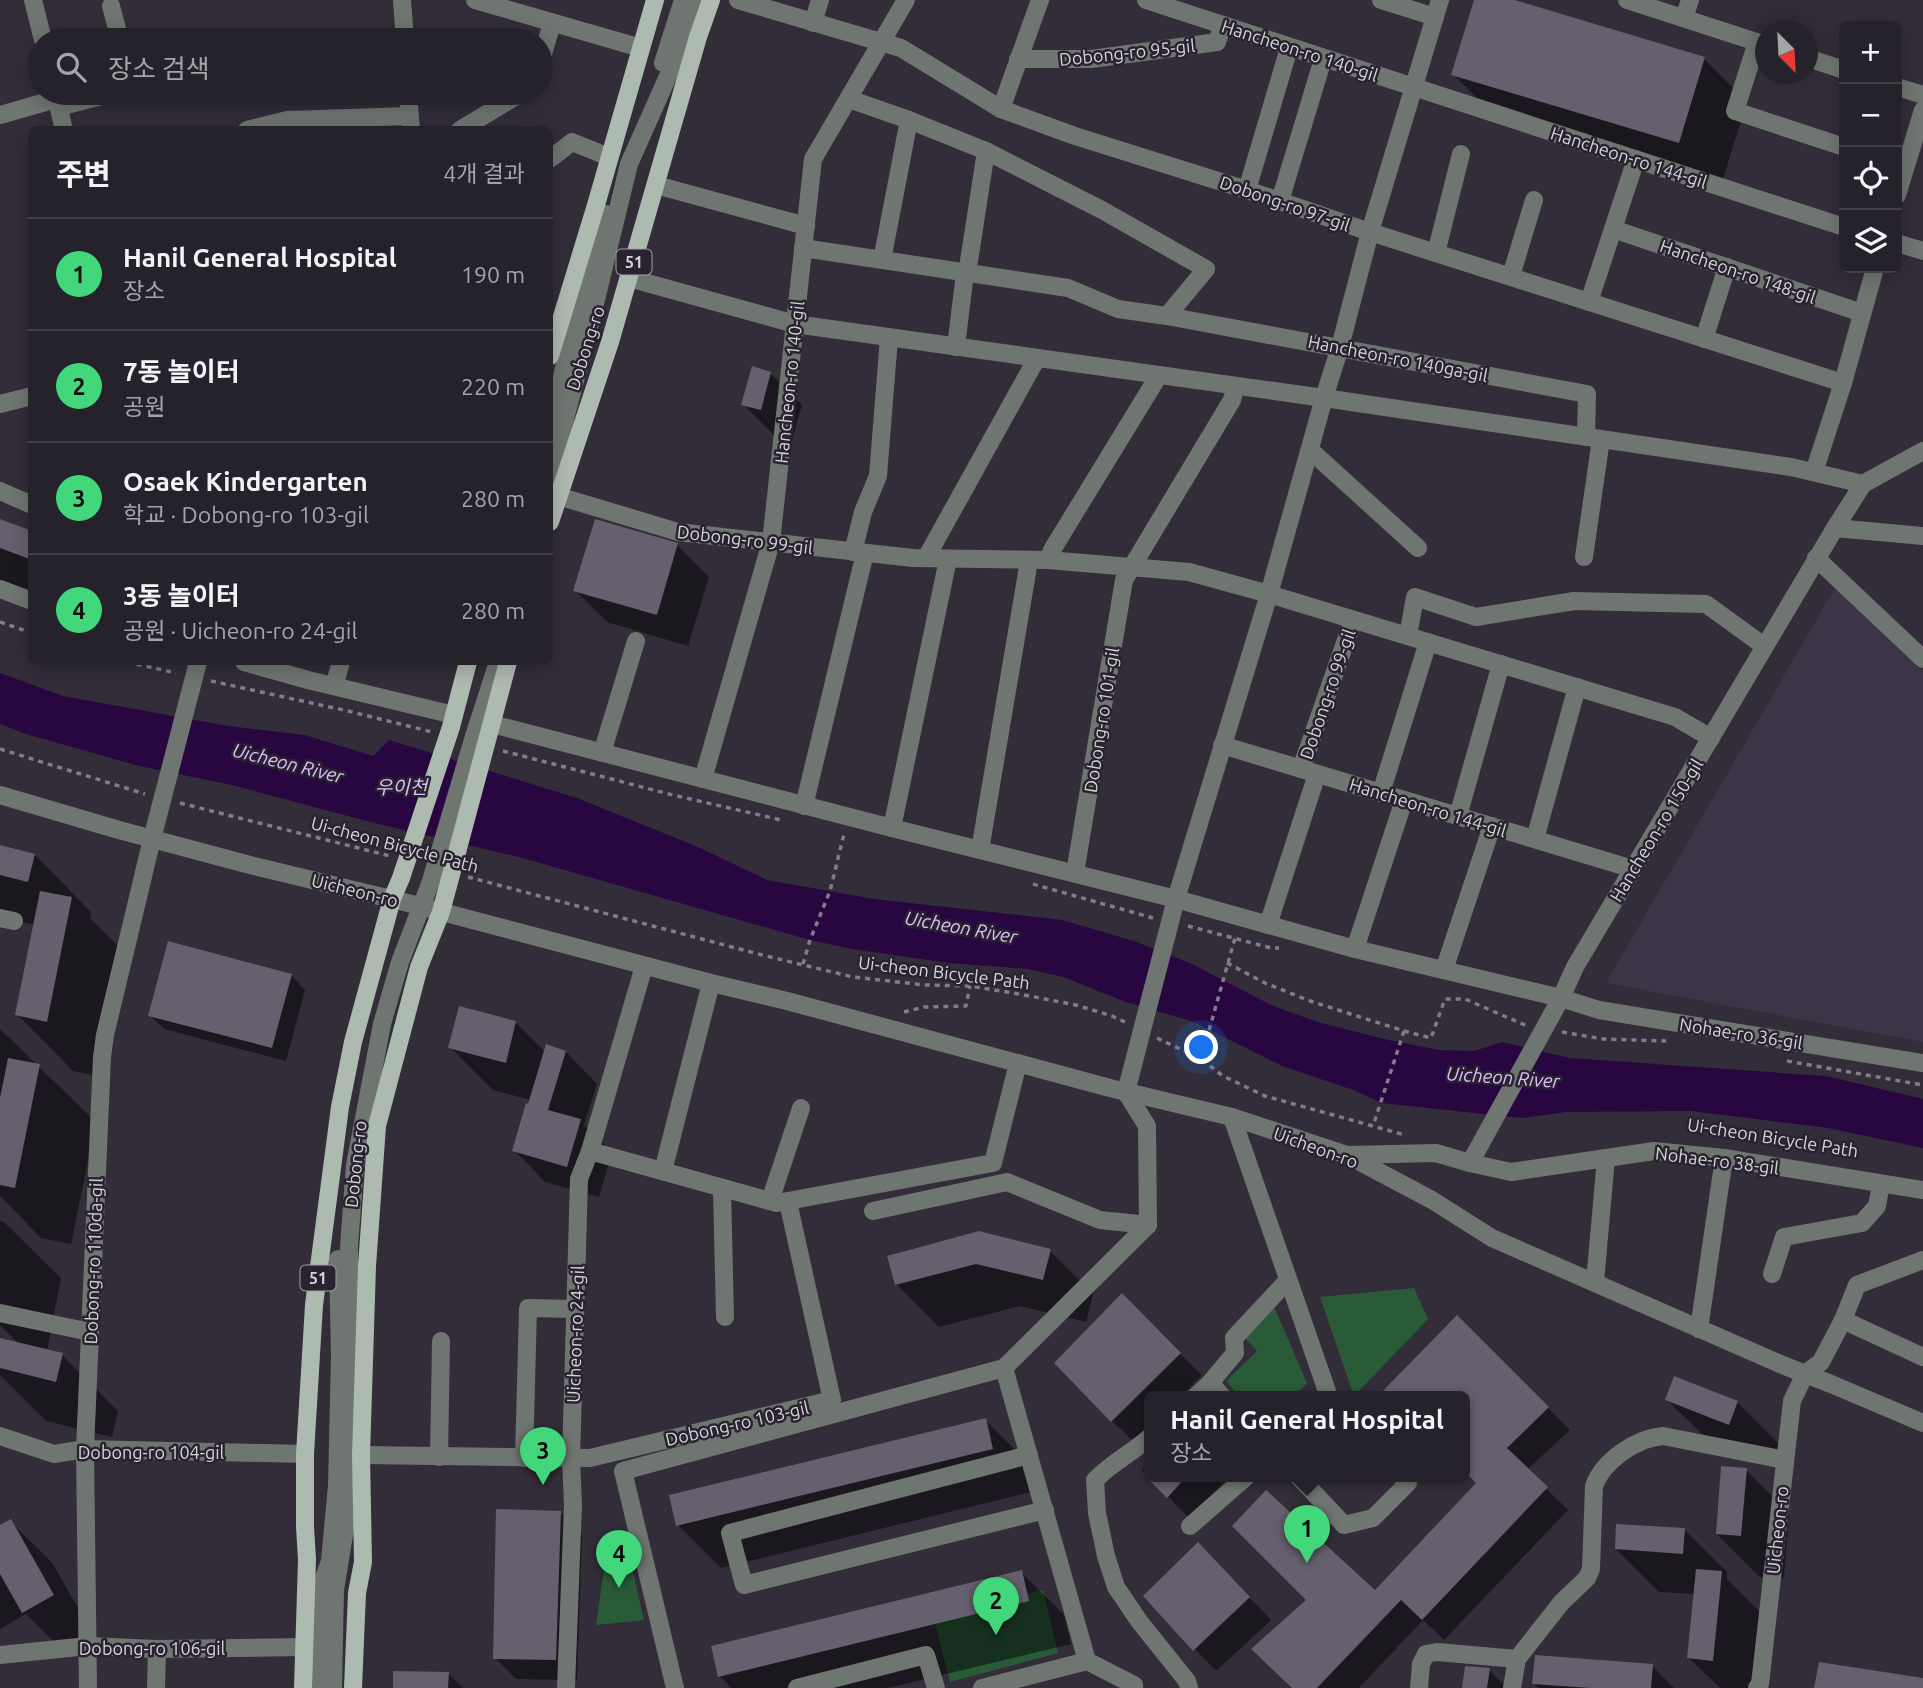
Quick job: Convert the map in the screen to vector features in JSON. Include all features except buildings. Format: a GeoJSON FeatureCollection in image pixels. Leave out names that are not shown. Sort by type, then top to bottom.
{"type":"FeatureCollection","features":[{"type":"Feature","properties":{"kind":"main road","name":"Dobong-ro"},"geometry":{"type":"LineString","coordinates":[[553,341],[655,0]]}},
{"type":"Feature","properties":{"kind":"main road","name":"Dobong-ro"},"geometry":{"type":"LineString","coordinates":[[553,512],[610,342],[711,0]]}},
{"type":"Feature","properties":{"kind":"main road","name":"Dobong-ro"},"geometry":{"type":"LineString","coordinates":[[353,1688],[357,1593],[363,1562],[361,1455],[366,1266],[377,1126],[419,967],[441,912],[433,884],[470,732],[468,665]]}},
{"type":"Feature","properties":{"kind":"main road","name":"Dobong-ro"},"geometry":{"type":"LineString","coordinates":[[303,1688],[307,1560],[306,1454],[314,1305],[340,1107],[359,1018],[392,900],[470,732],[506,665]]}},
{"type":"Feature","properties":{"kind":"street"},"geometry":{"type":"LineString","coordinates":[[33,0],[40,28]]}},
{"type":"Feature","properties":{"kind":"street"},"geometry":{"type":"LineString","coordinates":[[402,0],[404,28]]}},
{"type":"Feature","properties":{"kind":"street"},"geometry":{"type":"LineString","coordinates":[[475,0],[522,7],[552,23],[641,48]]}},
{"type":"Feature","properties":{"kind":"street"},"geometry":{"type":"LineString","coordinates":[[553,418],[572,331],[625,151],[653,91],[682,0]]}},
{"type":"Feature","properties":{"kind":"street"},"geometry":{"type":"LineString","coordinates":[[553,465],[593,316],[629,164],[689,29],[696,0]]}},
{"type":"Feature","properties":{"kind":"street","name":"Dobong-ro 97-gil"},"geometry":{"type":"LineString","coordinates":[[738,0],[901,48],[1001,109],[1075,136],[1843,383]]}},
{"type":"Feature","properties":{"kind":"street"},"geometry":{"type":"LineString","coordinates":[[813,23],[820,0]]}},
{"type":"Feature","properties":{"kind":"street","name":"Hancheon-ro 140-gil"},"geometry":{"type":"LineString","coordinates":[[703,779],[771,542],[813,159],[906,0]]}},
{"type":"Feature","properties":{"kind":"street"},"geometry":{"type":"LineString","coordinates":[[1001,109],[1040,0]]}},
{"type":"Feature","properties":{"kind":"street","name":"Hancheon-ro 140-gil"},"geometry":{"type":"LineString","coordinates":[[1146,0],[1413,87]]}},
{"type":"Feature","properties":{"kind":"street"},"geometry":{"type":"LineString","coordinates":[[674,1688],[623,1471],[1004,1368],[1148,1225],[1147,1126],[1126,1091],[1176,899],[1269,594],[1370,232],[1437,8],[1381,0]]}},
{"type":"Feature","properties":{"kind":"street"},"geometry":{"type":"LineString","coordinates":[[1627,0],[1755,41]]}},
{"type":"Feature","properties":{"kind":"street"},"geometry":{"type":"LineString","coordinates":[[1684,18],[1690,0]]}},
{"type":"Feature","properties":{"kind":"street"},"geometry":{"type":"LineString","coordinates":[[111,6],[117,28]]}},
{"type":"Feature","properties":{"kind":"street"},"geometry":{"type":"LineString","coordinates":[[551,28],[552,23]]}},
{"type":"Feature","properties":{"kind":"street","name":"Dobong-ro 95-gil"},"geometry":{"type":"LineString","coordinates":[[1018,59],[1091,59],[1217,42],[1223,25]]}},
{"type":"Feature","properties":{"kind":"street"},"geometry":{"type":"LineString","coordinates":[[1247,190],[1290,48]]}},
{"type":"Feature","properties":{"kind":"street"},"geometry":{"type":"LineString","coordinates":[[1280,201],[1323,59]]}},
{"type":"Feature","properties":{"kind":"street"},"geometry":{"type":"LineString","coordinates":[[1755,59],[1735,111],[1839,145]]}},
{"type":"Feature","properties":{"kind":"street"},"geometry":{"type":"LineString","coordinates":[[1818,61],[1839,68]]}},
{"type":"Feature","properties":{"kind":"street","name":"Hancheon-ro 144-gil"},"geometry":{"type":"LineString","coordinates":[[1413,87],[1839,225]]}},
{"type":"Feature","properties":{"kind":"street"},"geometry":{"type":"LineString","coordinates":[[1902,89],[1923,95]]}},
{"type":"Feature","properties":{"kind":"street"},"geometry":{"type":"LineString","coordinates":[[849,99],[986,152],[1102,210],[1206,269],[1167,316]]}},
{"type":"Feature","properties":{"kind":"street"},"geometry":{"type":"LineString","coordinates":[[0,115],[38,105]]}},
{"type":"Feature","properties":{"kind":"street"},"geometry":{"type":"LineString","coordinates":[[58,105],[63,126]]}},
{"type":"Feature","properties":{"kind":"street"},"geometry":{"type":"LineString","coordinates":[[263,126],[287,120],[410,123],[409,105]]}},
{"type":"Feature","properties":{"kind":"street"},"geometry":{"type":"LineString","coordinates":[[467,126],[501,105]]}},
{"type":"Feature","properties":{"kind":"street"},"geometry":{"type":"LineString","coordinates":[[1902,165],[1918,142],[1923,110]]}},
{"type":"Feature","properties":{"kind":"street"},"geometry":{"type":"LineString","coordinates":[[882,260],[909,120]]}},
{"type":"Feature","properties":{"kind":"street"},"geometry":{"type":"LineString","coordinates":[[553,157],[572,142],[610,157]]}},
{"type":"Feature","properties":{"kind":"street"},"geometry":{"type":"LineString","coordinates":[[956,347],[964,281],[986,152]]}},
{"type":"Feature","properties":{"kind":"street"},"geometry":{"type":"LineString","coordinates":[[1436,253],[1461,154]]}},
{"type":"Feature","properties":{"kind":"street"},"geometry":{"type":"LineString","coordinates":[[1590,302],[1636,159]]}},
{"type":"Feature","properties":{"kind":"street"},"geometry":{"type":"LineString","coordinates":[[656,185],[806,226]]}},
{"type":"Feature","properties":{"kind":"street"},"geometry":{"type":"LineString","coordinates":[[1511,276],[1534,200]]}},
{"type":"Feature","properties":{"kind":"street","name":"Hancheon-ro 148-gil"},"geometry":{"type":"LineString","coordinates":[[1613,229],[1862,313]]}},
{"type":"Feature","properties":{"kind":"street"},"geometry":{"type":"LineString","coordinates":[[1902,245],[1923,251]]}},
{"type":"Feature","properties":{"kind":"street","name":"Hancheon-ro 140ga-gil"},"geometry":{"type":"LineString","coordinates":[[803,248],[1068,288],[1118,309],[1340,347],[1587,394],[1593,438]]}},
{"type":"Feature","properties":{"kind":"street"},"geometry":{"type":"LineString","coordinates":[[1704,338],[1727,267]]}},
{"type":"Feature","properties":{"kind":"street"},"geometry":{"type":"LineString","coordinates":[[1814,472],[1843,383],[1874,273]]}},
{"type":"Feature","properties":{"kind":"street"},"geometry":{"type":"LineString","coordinates":[[629,278],[795,324],[1791,467],[1863,484]]}},
{"type":"Feature","properties":{"kind":"street"},"geometry":{"type":"LineString","coordinates":[[804,806],[859,553],[859,531],[863,512],[878,476],[890,338]]}},
{"type":"Feature","properties":{"kind":"street"},"geometry":{"type":"LineString","coordinates":[[926,558],[1037,358]]}},
{"type":"Feature","properties":{"kind":"street"},"geometry":{"type":"LineString","coordinates":[[1048,560],[1159,375]]}},
{"type":"Feature","properties":{"kind":"street"},"geometry":{"type":"LineString","coordinates":[[1131,568],[1232,400],[1236,386]]}},
{"type":"Feature","properties":{"kind":"street"},"geometry":{"type":"LineString","coordinates":[[0,404],[28,397]]}},
{"type":"Feature","properties":{"kind":"street"},"geometry":{"type":"LineString","coordinates":[[1584,557],[1593,438]]}},
{"type":"Feature","properties":{"kind":"street"},"geometry":{"type":"LineString","coordinates":[[1310,450],[1418,548]]}},
{"type":"Feature","properties":{"kind":"street","name":"Hancheon-ro 150-gil"},"geometry":{"type":"LineString","coordinates":[[1472,1160],[1561,998],[1575,967],[1835,528],[1863,484],[1923,451]]}},
{"type":"Feature","properties":{"kind":"street"},"geometry":{"type":"LineString","coordinates":[[0,491],[28,503]]}},
{"type":"Feature","properties":{"kind":"street","name":"Dobong-ro 99-gil"},"geometry":{"type":"LineString","coordinates":[[558,496],[678,532],[859,553],[948,559],[1048,560],[1189,572],[1675,717],[1711,738]]}},
{"type":"Feature","properties":{"kind":"street"},"geometry":{"type":"LineString","coordinates":[[1835,528],[1923,536]]}},
{"type":"Feature","properties":{"kind":"street"},"geometry":{"type":"LineString","coordinates":[[1816,558],[1923,659]]}},
{"type":"Feature","properties":{"kind":"street"},"geometry":{"type":"LineString","coordinates":[[892,828],[948,559]]}},
{"type":"Feature","properties":{"kind":"street"},"geometry":{"type":"LineString","coordinates":[[980,850],[1029,561]]}},
{"type":"Feature","properties":{"kind":"street","name":"Dobong-ro 101-gil"},"geometry":{"type":"LineString","coordinates":[[1075,873],[1124,580],[1131,568]]}},
{"type":"Feature","properties":{"kind":"street"},"geometry":{"type":"LineString","coordinates":[[0,589],[28,600]]}},
{"type":"Feature","properties":{"kind":"street"},"geometry":{"type":"LineString","coordinates":[[1408,636],[1415,597],[1476,617],[1574,601],[1706,604],[1765,646]]}},
{"type":"Feature","properties":{"kind":"street","name":"Dobong-ro 99-gil"},"geometry":{"type":"LineString","coordinates":[[1309,771],[1353,620]]}},
{"type":"Feature","properties":{"kind":"street"},"geometry":{"type":"LineString","coordinates":[[602,752],[636,641]]}},
{"type":"Feature","properties":{"kind":"street"},"geometry":{"type":"LineString","coordinates":[[1381,793],[1428,642]]}},
{"type":"Feature","properties":{"kind":"street"},"geometry":{"type":"LineString","coordinates":[[1458,816],[1501,664]]}},
{"type":"Feature","properties":{"kind":"street"},"geometry":{"type":"LineString","coordinates":[[255,665],[334,686],[470,732],[602,752],[804,806],[1176,899],[1354,949],[1561,998]]}},
{"type":"Feature","properties":{"kind":"street"},"geometry":{"type":"LineString","coordinates":[[334,686],[340,665]]}},
{"type":"Feature","properties":{"kind":"street"},"geometry":{"type":"LineString","coordinates":[[319,1688],[320,1589],[330,1561],[337,1486],[340,1366],[338,1252],[344,1182],[355,1106],[374,1018],[391,958],[417,905],[433,884],[485,665]]}},
{"type":"Feature","properties":{"kind":"street"},"geometry":{"type":"LineString","coordinates":[[470,732],[497,665]]}},
{"type":"Feature","properties":{"kind":"street","name":"Dobong-ro 110da-gil"},"geometry":{"type":"LineString","coordinates":[[88,1688],[85,1449],[102,1057],[192,668]]}},
{"type":"Feature","properties":{"kind":"street"},"geometry":{"type":"LineString","coordinates":[[1535,839],[1577,687]]}},
{"type":"Feature","properties":{"kind":"street","name":"Hancheon-ro 144-gil"},"geometry":{"type":"LineString","coordinates":[[1222,746],[1633,869]]}},
{"type":"Feature","properties":{"kind":"street"},"geometry":{"type":"LineString","coordinates":[[1268,925],[1309,771]]}},
{"type":"Feature","properties":{"kind":"street","name":"Uicheon-ro"},"geometry":{"type":"LineString","coordinates":[[0,795],[152,839],[417,905],[710,984],[787,1001],[1232,1117],[1347,1155],[1432,1200],[1492,1238],[1923,1423]]}},
{"type":"Feature","properties":{"kind":"street"},"geometry":{"type":"LineString","coordinates":[[1354,949],[1404,800]]}},
{"type":"Feature","properties":{"kind":"street"},"geometry":{"type":"LineString","coordinates":[[1444,970],[1492,826]]}},
{"type":"Feature","properties":{"kind":"street"},"geometry":{"type":"LineString","coordinates":[[333,1688],[335,1590],[350,1498],[352,1362],[349,1247],[355,1165],[382,1024],[417,905]]}},
{"type":"Feature","properties":{"kind":"street","name":"Uicheon-ro 24-gil"},"geometry":{"type":"LineString","coordinates":[[566,1688],[573,1505],[571,1459],[579,1179],[590,1151],[644,966]]}},
{"type":"Feature","properties":{"kind":"street"},"geometry":{"type":"LineString","coordinates":[[663,1171],[710,984]]}},
{"type":"Feature","properties":{"kind":"street","name":"Nohae-ro 36-gil"},"geometry":{"type":"LineString","coordinates":[[1561,998],[1599,1010],[1923,1063]]}},
{"type":"Feature","properties":{"kind":"street"},"geometry":{"type":"LineString","coordinates":[[590,1151],[779,1202],[993,1163],[1018,1063]]}},
{"type":"Feature","properties":{"kind":"street"},"geometry":{"type":"LineString","coordinates":[[779,1202],[802,1108]]}},
{"type":"Feature","properties":{"kind":"street"},"geometry":{"type":"LineString","coordinates":[[1232,1117],[1327,1391]]}},
{"type":"Feature","properties":{"kind":"street","name":"Nohae-ro 38-gil"},"geometry":{"type":"LineString","coordinates":[[1472,1160],[1511,1172],[1654,1151],[1724,1158],[1923,1191]]}},
{"type":"Feature","properties":{"kind":"street"},"geometry":{"type":"LineString","coordinates":[[1347,1155],[1436,1153],[1472,1160]]}},
{"type":"Feature","properties":{"kind":"street"},"geometry":{"type":"LineString","coordinates":[[1595,1282],[1606,1158]]}},
{"type":"Feature","properties":{"kind":"street"},"geometry":{"type":"LineString","coordinates":[[1699,1329],[1724,1158]]}},
{"type":"Feature","properties":{"kind":"street"},"geometry":{"type":"LineString","coordinates":[[873,1211],[1007,1182],[1100,1220],[1148,1225]]}},
{"type":"Feature","properties":{"kind":"street"},"geometry":{"type":"LineString","coordinates":[[1772,1274],[1784,1237],[1862,1223],[1877,1206],[1881,1184]]}},
{"type":"Feature","properties":{"kind":"street"},"geometry":{"type":"LineString","coordinates":[[722,1188],[725,1317]]}},
{"type":"Feature","properties":{"kind":"street","name":"Dobong-ro 103-gil"},"geometry":{"type":"LineString","coordinates":[[361,1455],[590,1458],[832,1400],[779,1202]]}},
{"type":"Feature","properties":{"kind":"street"},"geometry":{"type":"LineString","coordinates":[[1805,1374],[1821,1362],[1843,1320],[1857,1285],[1923,1260]]}},
{"type":"Feature","properties":{"kind":"street"},"geometry":{"type":"LineString","coordinates":[[1201,1391],[1235,1353],[1234,1338],[1288,1279]]}},
{"type":"Feature","properties":{"kind":"street"},"geometry":{"type":"LineString","coordinates":[[524,1458],[528,1308],[575,1309]]}},
{"type":"Feature","properties":{"kind":"street"},"geometry":{"type":"LineString","coordinates":[[0,1313],[90,1332]]}},
{"type":"Feature","properties":{"kind":"street"},"geometry":{"type":"LineString","coordinates":[[1843,1320],[1923,1357]]}},
{"type":"Feature","properties":{"kind":"street"},"geometry":{"type":"LineString","coordinates":[[439,1457],[441,1341]]}},
{"type":"Feature","properties":{"kind":"street"},"geometry":{"type":"LineString","coordinates":[[1004,1368],[1087,1661]]}},
{"type":"Feature","properties":{"kind":"street","name":"Uicheon-ro"},"geometry":{"type":"LineString","coordinates":[[1756,1688],[1760,1684],[1792,1401],[1805,1374]]}},
{"type":"Feature","properties":{"kind":"street"},"geometry":{"type":"LineString","coordinates":[[1210,1383],[1217,1391]]}},
{"type":"Feature","properties":{"kind":"street","name":"Dobong-ro 104-gil"},"geometry":{"type":"LineString","coordinates":[[0,1436],[54,1454],[85,1449],[306,1454]]}},
{"type":"Feature","properties":{"kind":"street"},"geometry":{"type":"LineString","coordinates":[[1512,1688],[1517,1659],[1591,1570],[1594,1486],[1597,1477],[1620,1455],[1643,1440],[1663,1436],[1785,1460]]}},
{"type":"Feature","properties":{"kind":"street"},"geometry":{"type":"LineString","coordinates":[[1144,1443],[1095,1480],[1097,1513],[1115,1587],[1189,1688]]}},
{"type":"Feature","properties":{"kind":"street"},"geometry":{"type":"LineString","coordinates":[[1029,1455],[730,1533],[744,1585],[1045,1510]]}},
{"type":"Feature","properties":{"kind":"street"},"geometry":{"type":"LineString","coordinates":[[1190,1526],[1239,1482]]}},
{"type":"Feature","properties":{"kind":"street"},"geometry":{"type":"LineString","coordinates":[[1304,1482],[1344,1525],[1373,1518],[1407,1482]]}},
{"type":"Feature","properties":{"kind":"street","name":"Dobong-ro 106-gil"},"geometry":{"type":"LineString","coordinates":[[0,1655],[88,1646],[157,1649],[304,1647]]}},
{"type":"Feature","properties":{"kind":"street"},"geometry":{"type":"LineString","coordinates":[[156,1688],[157,1649]]}},
{"type":"Feature","properties":{"kind":"street"},"geometry":{"type":"LineString","coordinates":[[1419,1688],[1421,1664],[1426,1654],[1437,1652],[1517,1659]]}},
{"type":"Feature","properties":{"kind":"street"},"geometry":{"type":"LineString","coordinates":[[797,1688],[926,1655],[936,1688]]}},
{"type":"Feature","properties":{"kind":"street"},"geometry":{"type":"LineString","coordinates":[[982,1688],[1087,1661],[1134,1685],[1134,1688]]}},
{"type":"Feature","properties":{"kind":"path"},"geometry":{"type":"LineString","coordinates":[[0,622],[28,632]]}},
{"type":"Feature","properties":{"kind":"path"},"geometry":{"type":"LineString","coordinates":[[160,665],[192,668]]}},
{"type":"Feature","properties":{"kind":"path"},"geometry":{"type":"LineString","coordinates":[[210,681],[470,732],[673,795],[790,822]]}},
{"type":"Feature","properties":{"kind":"path","name":"Ui-cheon Bicycle Path"},"geometry":{"type":"LineString","coordinates":[[0,749],[161,803],[402,859]]}},
{"type":"Feature","properties":{"kind":"path"},"geometry":{"type":"LineString","coordinates":[[803,964],[830,891],[844,834]]}},
{"type":"Feature","properties":{"kind":"path","name":"Ui-cheon Bicycle Path"},"geometry":{"type":"LineString","coordinates":[[468,877],[853,976],[925,985],[970,986],[1076,1004],[1112,1016],[1134,1027]]}},
{"type":"Feature","properties":{"kind":"path"},"geometry":{"type":"LineString","coordinates":[[1032,884],[1159,919]]}},
{"type":"Feature","properties":{"kind":"path"},"geometry":{"type":"LineString","coordinates":[[1184,925],[1271,948],[1284,947]]}},
{"type":"Feature","properties":{"kind":"path"},"geometry":{"type":"LineString","coordinates":[[1201,1059],[1235,938]]}},
{"type":"Feature","properties":{"kind":"path"},"geometry":{"type":"LineString","coordinates":[[1227,963],[1265,984],[1310,1001],[1431,1038],[1445,999],[1465,999],[1522,1025],[1535,1027]]}},
{"type":"Feature","properties":{"kind":"path"},"geometry":{"type":"LineString","coordinates":[[891,1029],[897,1014],[925,1007],[966,1006],[970,986]]}},
{"type":"Feature","properties":{"kind":"path"},"geometry":{"type":"LineString","coordinates":[[1373,1126],[1405,1031]]}},
{"type":"Feature","properties":{"kind":"path"},"geometry":{"type":"LineString","coordinates":[[1562,1032],[1603,1039],[1672,1041]]}},
{"type":"Feature","properties":{"kind":"path"},"geometry":{"type":"LineString","coordinates":[[1156,1038],[1201,1059],[1223,1076],[1265,1096],[1412,1136]]}},
{"type":"Feature","properties":{"kind":"path"},"geometry":{"type":"LineString","coordinates":[[1784,1060],[1923,1085]]}},
{"type":"Feature","properties":{"kind":"shaded area"},"geometry":{"type":"Polygon","coordinates":[[[1836,586],[1923,671],[1923,1042],[1606,983],[1836,586]]]}},
{"type":"Feature","properties":{"kind":"green space"},"geometry":{"type":"Polygon","coordinates":[[[1414,1288],[1428,1319],[1359,1391],[1352,1391],[1320,1297],[1414,1288]]]}},
{"type":"Feature","properties":{"kind":"green space"},"geometry":{"type":"Polygon","coordinates":[[[1272,1302],[1307,1383],[1300,1391],[1235,1391],[1226,1381],[1257,1351],[1239,1331],[1272,1302]]]}},
{"type":"Feature","properties":{"kind":"green space"},"geometry":{"type":"Polygon","coordinates":[[[629,1555],[644,1620],[596,1625],[606,1556],[629,1555]]]}},
{"type":"Feature","properties":{"kind":"green space"},"geometry":{"type":"Polygon","coordinates":[[[1043,1590],[1058,1653],[950,1682],[934,1618],[1043,1590]]]}},
{"type":"Feature","properties":{"kind":"water","name":"우이천"},"geometry":{"type":"Polygon","coordinates":[[[0,673],[63,696],[228,726],[305,735],[373,756],[389,740],[577,798],[698,847],[767,880],[874,899],[1062,920],[1134,941],[1192,964],[1273,1006],[1318,1022],[1388,1040],[1439,1050],[1474,1051],[1502,1042],[1570,1058],[1826,1076],[1923,1099],[1923,1148],[1828,1128],[1691,1111],[1566,1112],[1522,1118],[1381,1103],[1356,1091],[1282,1066],[1194,1022],[1123,1001],[1063,977],[1028,969],[949,963],[810,940],[519,857],[374,823],[232,785],[139,766],[26,734],[0,724],[0,673]]]}},
{"type":"Feature","properties":{"kind":"place","name":"Osaek Kindergarten"},"geometry":{"type":"Point","coordinates":[543,1485]}},
{"type":"Feature","properties":{"kind":"place","name":"Hanil General Hospital"},"geometry":{"type":"Point","coordinates":[1307,1563]}},
{"type":"Feature","properties":{"kind":"place","name":"3동 놀이터"},"geometry":{"type":"Point","coordinates":[619,1588]}},
{"type":"Feature","properties":{"kind":"place","name":"7동 놀이터"},"geometry":{"type":"Point","coordinates":[996,1635]}},
{"type":"Feature","properties":{"kind":"water label","name":"Uicheon River"},"geometry":{"type":"Point","coordinates":[288,763]}},
{"type":"Feature","properties":{"kind":"water label","name":"Uicheon River"},"geometry":{"type":"Point","coordinates":[961,927]}},
{"type":"Feature","properties":{"kind":"water label","name":"Uicheon River"},"geometry":{"type":"Point","coordinates":[1503,1077]}}]}
